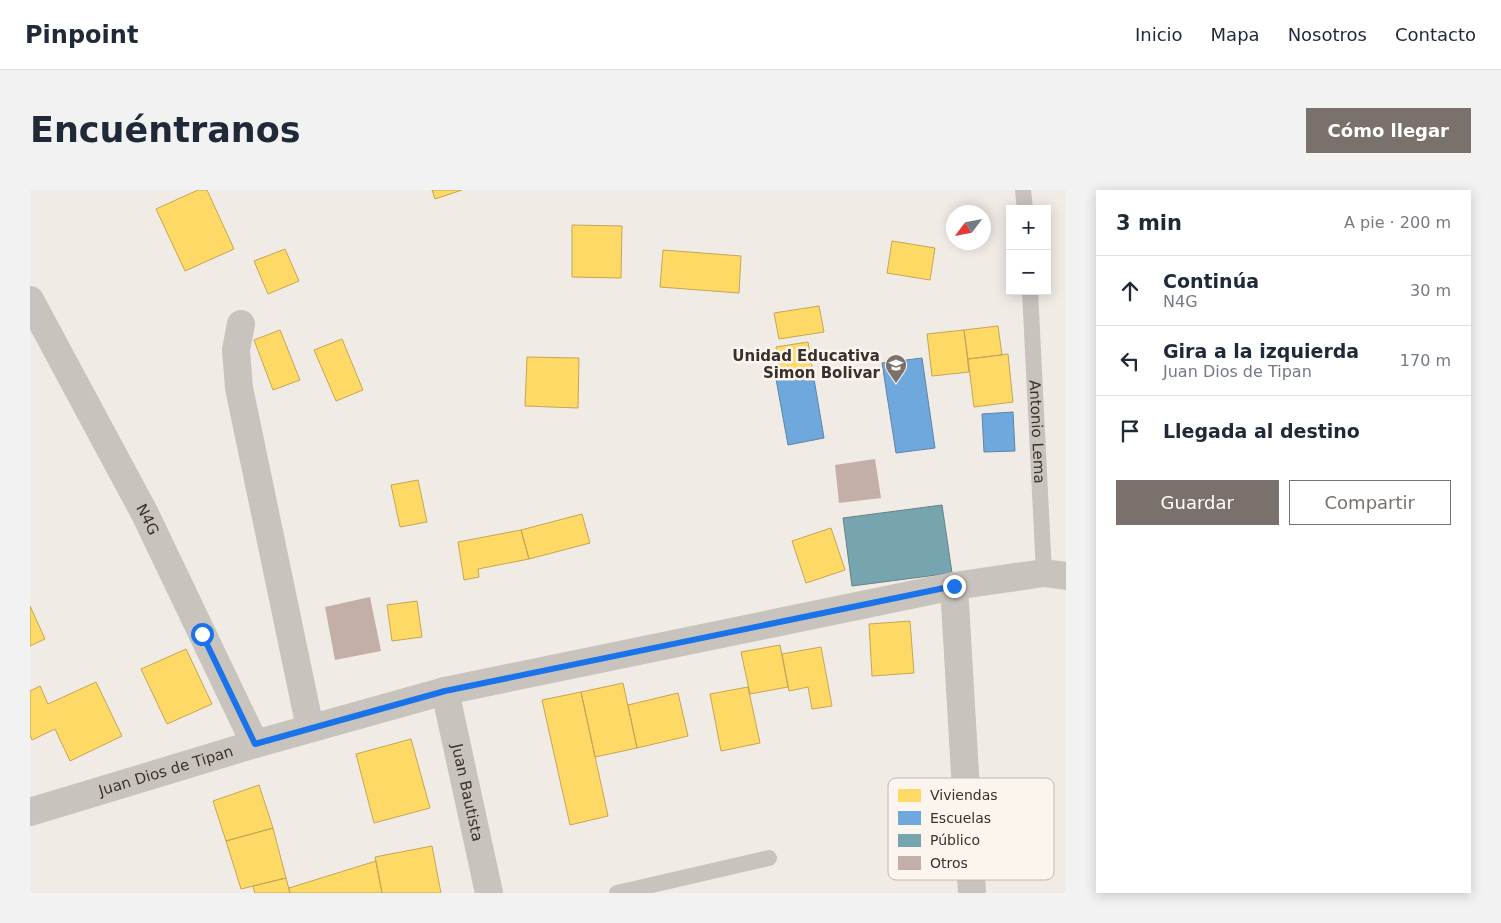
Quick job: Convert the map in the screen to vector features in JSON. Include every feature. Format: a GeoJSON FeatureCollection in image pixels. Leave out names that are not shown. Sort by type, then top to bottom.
{"type":"FeatureCollection","features":[{"type":"Feature","properties":{"kind":"street","name":"N4G"},"geometry":{"type":"LineString","coordinates":[[30,300],[145,514],[255,744]]}},
{"type":"Feature","properties":{"kind":"street"},"geometry":{"type":"LineString","coordinates":[[241,324],[236,350],[238,388],[310,728]]}},
{"type":"Feature","properties":{"kind":"street","name":"Juan Dios de Tipan"},"geometry":{"type":"LineString","coordinates":[[30,812],[255,744],[445,691],[954,586],[1055,574]]}},
{"type":"Feature","properties":{"kind":"street"},"geometry":{"type":"LineString","coordinates":[[954,586],[965,778]]}},
{"type":"Feature","properties":{"kind":"street","name":"Juan Bautista"},"geometry":{"type":"LineString","coordinates":[[445,691],[489,893]]}},
{"type":"Feature","properties":{"kind":"street"},"geometry":{"type":"LineString","coordinates":[[971,880],[972,893]]}},
{"type":"Feature","properties":{"kind":"lane"},"geometry":{"type":"LineString","coordinates":[[1023,190],[1024,205]]}},
{"type":"Feature","properties":{"kind":"lane","name":"Antonio Lema"},"geometry":{"type":"LineString","coordinates":[[1030,295],[1055,574]]}},
{"type":"Feature","properties":{"kind":"lane"},"geometry":{"type":"LineString","coordinates":[[617,893],[769,858]]}},
{"type":"Feature","properties":{"kind":"building: Viviendas"},"geometry":{"type":"Polygon","coordinates":[[[198,190],[207,190],[234,249],[185,271],[156,209],[198,190]]]}},
{"type":"Feature","properties":{"kind":"building: Viviendas"},"geometry":{"type":"Polygon","coordinates":[[[432,190],[462,190],[435,199],[432,190]]]}},
{"type":"Feature","properties":{"kind":"building: Viviendas"},"geometry":{"type":"Polygon","coordinates":[[[572,225],[622,226],[621,278],[572,277],[572,225]]]}},
{"type":"Feature","properties":{"kind":"building: Viviendas"},"geometry":{"type":"Polygon","coordinates":[[[892,241],[935,248],[930,280],[887,273],[892,241]]]}},
{"type":"Feature","properties":{"kind":"building: Viviendas"},"geometry":{"type":"Polygon","coordinates":[[[285,249],[299,281],[268,294],[254,261],[285,249]]]}},
{"type":"Feature","properties":{"kind":"building: Viviendas"},"geometry":{"type":"Polygon","coordinates":[[[663,250],[741,256],[739,293],[660,287],[663,250]]]}},
{"type":"Feature","properties":{"kind":"building: Viviendas"},"geometry":{"type":"Polygon","coordinates":[[[819,306],[824,332],[779,339],[774,313],[819,306]]]}},
{"type":"Feature","properties":{"kind":"building: Viviendas"},"geometry":{"type":"Polygon","coordinates":[[[998,326],[1002,355],[968,359],[964,330],[998,326]]]}},
{"type":"Feature","properties":{"kind":"building: Viviendas"},"geometry":{"type":"Polygon","coordinates":[[[280,330],[300,380],[273,390],[254,340],[280,330]]]}},
{"type":"Feature","properties":{"kind":"building: Viviendas"},"geometry":{"type":"Polygon","coordinates":[[[964,330],[969,372],[932,376],[927,334],[964,330]]]}},
{"type":"Feature","properties":{"kind":"building: Viviendas"},"geometry":{"type":"Polygon","coordinates":[[[342,339],[363,390],[336,401],[314,350],[342,339]]]}},
{"type":"Feature","properties":{"kind":"building: Viviendas"},"geometry":{"type":"Polygon","coordinates":[[[808,342],[813,373],[781,379],[776,347],[808,342]]]}},
{"type":"Feature","properties":{"kind":"building: Viviendas"},"geometry":{"type":"Polygon","coordinates":[[[1008,354],[1013,402],[974,407],[968,359],[1008,354]]]}},
{"type":"Feature","properties":{"kind":"building: Viviendas"},"geometry":{"type":"Polygon","coordinates":[[[527,357],[579,358],[578,408],[525,406],[527,357]]]}},
{"type":"Feature","properties":{"kind":"building: Viviendas"},"geometry":{"type":"Polygon","coordinates":[[[418,480],[427,522],[400,527],[391,485],[418,480]]]}},
{"type":"Feature","properties":{"kind":"building: Viviendas"},"geometry":{"type":"Polygon","coordinates":[[[582,514],[590,543],[529,559],[521,530],[582,514]]]}},
{"type":"Feature","properties":{"kind":"building: Viviendas"},"geometry":{"type":"Polygon","coordinates":[[[831,528],[845,570],[806,583],[792,541],[831,528]]]}},
{"type":"Feature","properties":{"kind":"building: Viviendas"},"geometry":{"type":"Polygon","coordinates":[[[521,530],[529,559],[478,569],[479,577],[464,580],[458,542],[521,530]]]}},
{"type":"Feature","properties":{"kind":"building: Viviendas"},"geometry":{"type":"Polygon","coordinates":[[[417,601],[422,637],[392,641],[387,605],[417,601]]]}},
{"type":"Feature","properties":{"kind":"building: Viviendas"},"geometry":{"type":"Polygon","coordinates":[[[30,606],[45,639],[30,646],[30,606]]]}},
{"type":"Feature","properties":{"kind":"building: Viviendas"},"geometry":{"type":"Polygon","coordinates":[[[910,621],[914,673],[872,676],[869,624],[910,621]]]}},
{"type":"Feature","properties":{"kind":"building: Viviendas"},"geometry":{"type":"Polygon","coordinates":[[[780,645],[788,687],[750,694],[741,652],[780,645]]]}},
{"type":"Feature","properties":{"kind":"building: Viviendas"},"geometry":{"type":"Polygon","coordinates":[[[821,647],[832,706],[812,709],[808,687],[789,691],[782,654],[821,647]]]}},
{"type":"Feature","properties":{"kind":"building: Viviendas"},"geometry":{"type":"Polygon","coordinates":[[[186,649],[212,704],[167,724],[141,669],[186,649]]]}},
{"type":"Feature","properties":{"kind":"building: Viviendas"},"geometry":{"type":"Polygon","coordinates":[[[96,682],[122,736],[70,761],[55,729],[32,740],[30,735],[30,691],[40,686],[48,704],[96,682]]]}},
{"type":"Feature","properties":{"kind":"building: Viviendas"},"geometry":{"type":"Polygon","coordinates":[[[623,683],[637,748],[595,757],[581,692],[623,683]]]}},
{"type":"Feature","properties":{"kind":"building: Viviendas"},"geometry":{"type":"Polygon","coordinates":[[[748,687],[760,743],[721,751],[710,694],[748,687]]]}},
{"type":"Feature","properties":{"kind":"building: Viviendas"},"geometry":{"type":"Polygon","coordinates":[[[581,692],[608,816],[570,825],[542,700],[581,692]]]}},
{"type":"Feature","properties":{"kind":"building: Viviendas"},"geometry":{"type":"Polygon","coordinates":[[[678,693],[688,736],[637,748],[628,705],[678,693]]]}},
{"type":"Feature","properties":{"kind":"building: Viviendas"},"geometry":{"type":"Polygon","coordinates":[[[411,739],[430,808],[374,823],[356,754],[411,739]]]}},
{"type":"Feature","properties":{"kind":"building: Viviendas"},"geometry":{"type":"Polygon","coordinates":[[[259,785],[273,828],[226,841],[213,801],[259,785]]]}},
{"type":"Feature","properties":{"kind":"building: Viviendas"},"geometry":{"type":"Polygon","coordinates":[[[273,828],[286,878],[241,889],[226,841],[273,828]]]}},
{"type":"Feature","properties":{"kind":"building: Viviendas"},"geometry":{"type":"Polygon","coordinates":[[[432,846],[441,893],[382,893],[375,857],[432,846]]]}},
{"type":"Feature","properties":{"kind":"building: Viviendas"},"geometry":{"type":"Polygon","coordinates":[[[376,861],[382,893],[290,893],[289,888],[376,861]]]}},
{"type":"Feature","properties":{"kind":"building: Viviendas"},"geometry":{"type":"Polygon","coordinates":[[[286,878],[290,893],[255,893],[253,886],[286,878]]]}},
{"type":"Feature","properties":{"kind":"building: Escuelas"},"geometry":{"type":"Polygon","coordinates":[[[922,358],[935,448],[896,453],[882,363],[922,358]]]}},
{"type":"Feature","properties":{"kind":"building: Escuelas"},"geometry":{"type":"Polygon","coordinates":[[[813,373],[824,438],[788,445],[776,379],[813,373]]]}},
{"type":"Feature","properties":{"kind":"building: Escuelas"},"geometry":{"type":"Polygon","coordinates":[[[1013,412],[1015,451],[984,452],[982,414],[1013,412]]]}},
{"type":"Feature","properties":{"kind":"building: Público"},"geometry":{"type":"Polygon","coordinates":[[[942,505],[952,573],[852,586],[843,518],[942,505]]]}},
{"type":"Feature","properties":{"kind":"building: Otros"},"geometry":{"type":"Polygon","coordinates":[[[875,459],[881,498],[839,503],[835,465],[875,459]]]}},
{"type":"Feature","properties":{"kind":"building: Otros"},"geometry":{"type":"Polygon","coordinates":[[[370,597],[381,651],[335,660],[325,607],[370,597]]]}},
{"type":"Feature","properties":{"kind":"place","name":"Unidad Educativa Simon Bolivar"},"geometry":{"type":"Point","coordinates":[896,384]}},
{"type":"Feature","properties":{"kind":"route"},"geometry":{"type":"LineString","coordinates":[[202,634],[255,744],[445,691],[954,586]]}}]}
